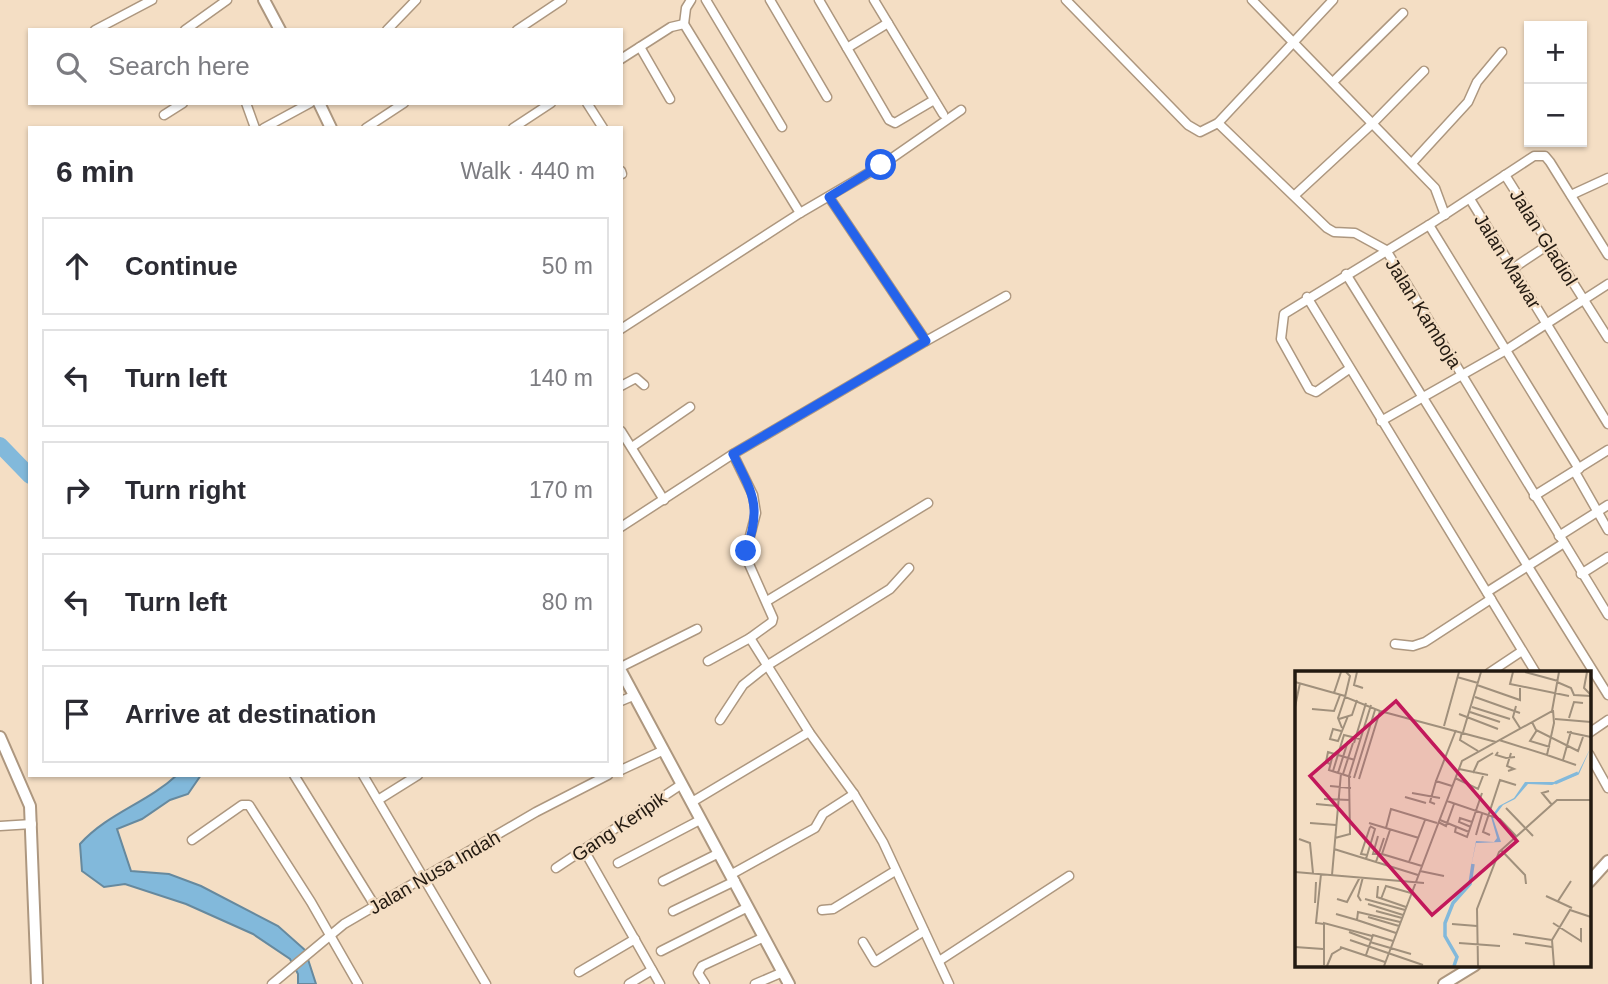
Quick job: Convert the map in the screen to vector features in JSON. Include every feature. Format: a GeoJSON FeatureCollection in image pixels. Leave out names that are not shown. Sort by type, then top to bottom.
{"type":"FeatureCollection","features":[{"type":"Feature","properties":{"kind":"main road"},"geometry":{"type":"LineString","coordinates":[[264,0],[279,28]]}},
{"type":"Feature","properties":{"kind":"main road"},"geometry":{"type":"LineString","coordinates":[[320,105],[330,126]]}},
{"type":"Feature","properties":{"kind":"main road"},"geometry":{"type":"LineString","coordinates":[[623,674],[789,984]]}},
{"type":"Feature","properties":{"kind":"main road"},"geometry":{"type":"LineString","coordinates":[[0,737],[24,790],[32,824],[37,984]]}},
{"type":"Feature","properties":{"kind":"main road"},"geometry":{"type":"LineString","coordinates":[[1590,881],[1608,861]]}},
{"type":"Feature","properties":{"kind":"main road"},"geometry":{"type":"LineString","coordinates":[[1444,984],[1472,967]]}},
{"type":"Feature","properties":{"kind":"street"},"geometry":{"type":"LineString","coordinates":[[99,28],[152,0]]}},
{"type":"Feature","properties":{"kind":"street"},"geometry":{"type":"LineString","coordinates":[[188,28],[227,0]]}},
{"type":"Feature","properties":{"kind":"street"},"geometry":{"type":"LineString","coordinates":[[389,28],[416,0]]}},
{"type":"Feature","properties":{"kind":"street"},"geometry":{"type":"LineString","coordinates":[[520,28],[562,0]]}},
{"type":"Feature","properties":{"kind":"street"},"geometry":{"type":"LineString","coordinates":[[691,0],[685,8],[684,24],[800,213]]}},
{"type":"Feature","properties":{"kind":"street"},"geometry":{"type":"LineString","coordinates":[[706,0],[782,127]]}},
{"type":"Feature","properties":{"kind":"street"},"geometry":{"type":"LineString","coordinates":[[770,0],[827,97]]}},
{"type":"Feature","properties":{"kind":"street"},"geometry":{"type":"LineString","coordinates":[[819,0],[889,120],[895,123],[934,100]]}},
{"type":"Feature","properties":{"kind":"street"},"geometry":{"type":"LineString","coordinates":[[874,0],[943,114]]}},
{"type":"Feature","properties":{"kind":"street"},"geometry":{"type":"LineString","coordinates":[[1066,0],[1188,125],[1200,132],[1217,123],[1333,0]]}},
{"type":"Feature","properties":{"kind":"street"},"geometry":{"type":"LineString","coordinates":[[1254,1],[1435,188],[1445,215]]}},
{"type":"Feature","properties":{"kind":"street"},"geometry":{"type":"LineString","coordinates":[[1333,82],[1403,13]]}},
{"type":"Feature","properties":{"kind":"street"},"geometry":{"type":"LineString","coordinates":[[848,48],[888,23]]}},
{"type":"Feature","properties":{"kind":"street"},"geometry":{"type":"LineString","coordinates":[[623,58],[671,27],[684,24]]}},
{"type":"Feature","properties":{"kind":"street"},"geometry":{"type":"LineString","coordinates":[[640,47],[670,99]]}},
{"type":"Feature","properties":{"kind":"street"},"geometry":{"type":"LineString","coordinates":[[1412,163],[1468,102],[1476,82],[1502,52]]}},
{"type":"Feature","properties":{"kind":"street"},"geometry":{"type":"LineString","coordinates":[[1295,195],[1374,122],[1424,71]]}},
{"type":"Feature","properties":{"kind":"street"},"geometry":{"type":"LineString","coordinates":[[164,115],[180,105]]}},
{"type":"Feature","properties":{"kind":"street"},"geometry":{"type":"LineString","coordinates":[[247,105],[254,126]]}},
{"type":"Feature","properties":{"kind":"street"},"geometry":{"type":"LineString","coordinates":[[268,126],[306,105]]}},
{"type":"Feature","properties":{"kind":"street"},"geometry":{"type":"LineString","coordinates":[[369,126],[401,105]]}},
{"type":"Feature","properties":{"kind":"street"},"geometry":{"type":"LineString","coordinates":[[516,126],[548,105]]}},
{"type":"Feature","properties":{"kind":"street"},"geometry":{"type":"LineString","coordinates":[[588,105],[602,126]]}},
{"type":"Feature","properties":{"kind":"street"},"geometry":{"type":"LineString","coordinates":[[623,328],[961,110]]}},
{"type":"Feature","properties":{"kind":"street"},"geometry":{"type":"LineString","coordinates":[[1217,123],[1327,228],[1334,232],[1355,233],[1386,250]]}},
{"type":"Feature","properties":{"kind":"street"},"geometry":{"type":"LineString","coordinates":[[1349,369],[1316,392],[1309,390],[1280,333],[1284,314],[1307,297],[1445,215],[1534,156],[1545,156],[1608,255]]}},
{"type":"Feature","properties":{"kind":"street","name":"Jalan Gladiol"},"geometry":{"type":"LineString","coordinates":[[1505,175],[1608,338]]}},
{"type":"Feature","properties":{"kind":"street"},"geometry":{"type":"LineString","coordinates":[[1570,195],[1608,178]]}},
{"type":"Feature","properties":{"kind":"street"},"geometry":{"type":"LineString","coordinates":[[829,197],[926,341]]}},
{"type":"Feature","properties":{"kind":"street","name":"Jalan Mawar"},"geometry":{"type":"LineString","coordinates":[[1469,198],[1608,424]]}},
{"type":"Feature","properties":{"kind":"street"},"geometry":{"type":"LineString","coordinates":[[1429,225],[1506,350],[1577,471],[1608,530]]}},
{"type":"Feature","properties":{"kind":"street"},"geometry":{"type":"LineString","coordinates":[[1512,269],[1548,245]]}},
{"type":"Feature","properties":{"kind":"street","name":"Jalan Kamboja"},"geometry":{"type":"LineString","coordinates":[[1386,250],[1581,574],[1607,611]]}},
{"type":"Feature","properties":{"kind":"street"},"geometry":{"type":"LineString","coordinates":[[1346,274],[1608,695]]}},
{"type":"Feature","properties":{"kind":"street"},"geometry":{"type":"LineString","coordinates":[[1381,421],[1506,350],[1608,284]]}},
{"type":"Feature","properties":{"kind":"street"},"geometry":{"type":"LineString","coordinates":[[623,526],[733,454],[1006,296]]}},
{"type":"Feature","properties":{"kind":"street"},"geometry":{"type":"LineString","coordinates":[[1307,297],[1535,671]]}},
{"type":"Feature","properties":{"kind":"street"},"geometry":{"type":"LineString","coordinates":[[623,385],[636,378],[644,385]]}},
{"type":"Feature","properties":{"kind":"street"},"geometry":{"type":"LineString","coordinates":[[632,447],[690,407]]}},
{"type":"Feature","properties":{"kind":"street"},"geometry":{"type":"LineString","coordinates":[[623,434],[664,500]]}},
{"type":"Feature","properties":{"kind":"street"},"geometry":{"type":"LineString","coordinates":[[1534,496],[1608,450]]}},
{"type":"Feature","properties":{"kind":"street"},"geometry":{"type":"LineString","coordinates":[[708,661],[750,638],[772,622],[767,601],[745,555],[756,520],[755,506],[733,454]]}},
{"type":"Feature","properties":{"kind":"street"},"geometry":{"type":"LineString","coordinates":[[767,601],[928,503]]}},
{"type":"Feature","properties":{"kind":"street"},"geometry":{"type":"LineString","coordinates":[[1395,644],[1413,646],[1425,642],[1608,505]]}},
{"type":"Feature","properties":{"kind":"street"},"geometry":{"type":"LineString","coordinates":[[1581,574],[1608,557]]}},
{"type":"Feature","properties":{"kind":"street"},"geometry":{"type":"LineString","coordinates":[[720,720],[743,685],[768,665],[890,589],[909,568]]}},
{"type":"Feature","properties":{"kind":"street"},"geometry":{"type":"LineString","coordinates":[[623,668],[697,629]]}},
{"type":"Feature","properties":{"kind":"street"},"geometry":{"type":"LineString","coordinates":[[750,638],[883,842],[949,984]]}},
{"type":"Feature","properties":{"kind":"street"},"geometry":{"type":"LineString","coordinates":[[1492,671],[1522,651]]}},
{"type":"Feature","properties":{"kind":"street"},"geometry":{"type":"LineString","coordinates":[[623,700],[633,696]]}},
{"type":"Feature","properties":{"kind":"street"},"geometry":{"type":"LineString","coordinates":[[1590,732],[1608,720]]}},
{"type":"Feature","properties":{"kind":"street"},"geometry":{"type":"LineString","coordinates":[[692,802],[809,732]]}},
{"type":"Feature","properties":{"kind":"street"},"geometry":{"type":"LineString","coordinates":[[623,769],[664,750]]}},
{"type":"Feature","properties":{"kind":"street"},"geometry":{"type":"LineString","coordinates":[[1590,756],[1608,788]]}},
{"type":"Feature","properties":{"kind":"street"},"geometry":{"type":"LineString","coordinates":[[295,777],[375,906]]}},
{"type":"Feature","properties":{"kind":"street"},"geometry":{"type":"LineString","coordinates":[[364,777],[486,984]]}},
{"type":"Feature","properties":{"kind":"street"},"geometry":{"type":"LineString","coordinates":[[378,800],[415,777]]}},
{"type":"Feature","properties":{"kind":"street","name":"Jalan Nusa Indah"},"geometry":{"type":"LineString","coordinates":[[275,982],[325,938],[375,906],[597,777]]}},
{"type":"Feature","properties":{"kind":"street","name":"Gang Keripik"},"geometry":{"type":"LineString","coordinates":[[556,868],[682,784]]}},
{"type":"Feature","properties":{"kind":"street"},"geometry":{"type":"LineString","coordinates":[[673,911],[815,828],[823,814],[854,794]]}},
{"type":"Feature","properties":{"kind":"street"},"geometry":{"type":"LineString","coordinates":[[192,840],[242,805],[249,805],[325,938],[358,984]]}},
{"type":"Feature","properties":{"kind":"street"},"geometry":{"type":"LineString","coordinates":[[618,863],[700,820]]}},
{"type":"Feature","properties":{"kind":"street"},"geometry":{"type":"LineString","coordinates":[[0,826],[32,824]]}},
{"type":"Feature","properties":{"kind":"street"},"geometry":{"type":"LineString","coordinates":[[584,850],[660,984]]}},
{"type":"Feature","properties":{"kind":"street"},"geometry":{"type":"LineString","coordinates":[[663,881],[719,853]]}},
{"type":"Feature","properties":{"kind":"street"},"geometry":{"type":"LineString","coordinates":[[822,910],[833,909],[895,871]]}},
{"type":"Feature","properties":{"kind":"street"},"geometry":{"type":"LineString","coordinates":[[939,961],[1069,876]]}},
{"type":"Feature","properties":{"kind":"street"},"geometry":{"type":"LineString","coordinates":[[661,951],[748,907]]}},
{"type":"Feature","properties":{"kind":"street"},"geometry":{"type":"LineString","coordinates":[[863,942],[875,962],[924,931]]}},
{"type":"Feature","properties":{"kind":"street"},"geometry":{"type":"LineString","coordinates":[[705,984],[698,973],[702,967],[764,937]]}},
{"type":"Feature","properties":{"kind":"street"},"geometry":{"type":"LineString","coordinates":[[579,972],[635,939]]}},
{"type":"Feature","properties":{"kind":"street"},"geometry":{"type":"LineString","coordinates":[[629,984],[652,970]]}},
{"type":"Feature","properties":{"kind":"street"},"geometry":{"type":"LineString","coordinates":[[755,984],[783,972]]}},
{"type":"Feature","properties":{"kind":"water"},"geometry":{"type":"Polygon","coordinates":[[[175,777],[200,777],[188,794],[170,800],[142,819],[117,829],[131,871],[169,874],[201,886],[278,926],[305,950],[316,984],[298,984],[298,974],[290,959],[253,934],[186,904],[125,884],[104,887],[82,871],[80,844],[103,824],[175,777]]]}},
{"type":"Feature","properties":{"kind":"waterway"},"geometry":{"type":"LineString","coordinates":[[0,445],[28,474]]}},
{"type":"Feature","properties":{"kind":"route"},"geometry":{"type":"LineString","coordinates":[[746,551],[756,513],[750,487],[733,454],[926,341],[829,197],[881,165]]}}]}
